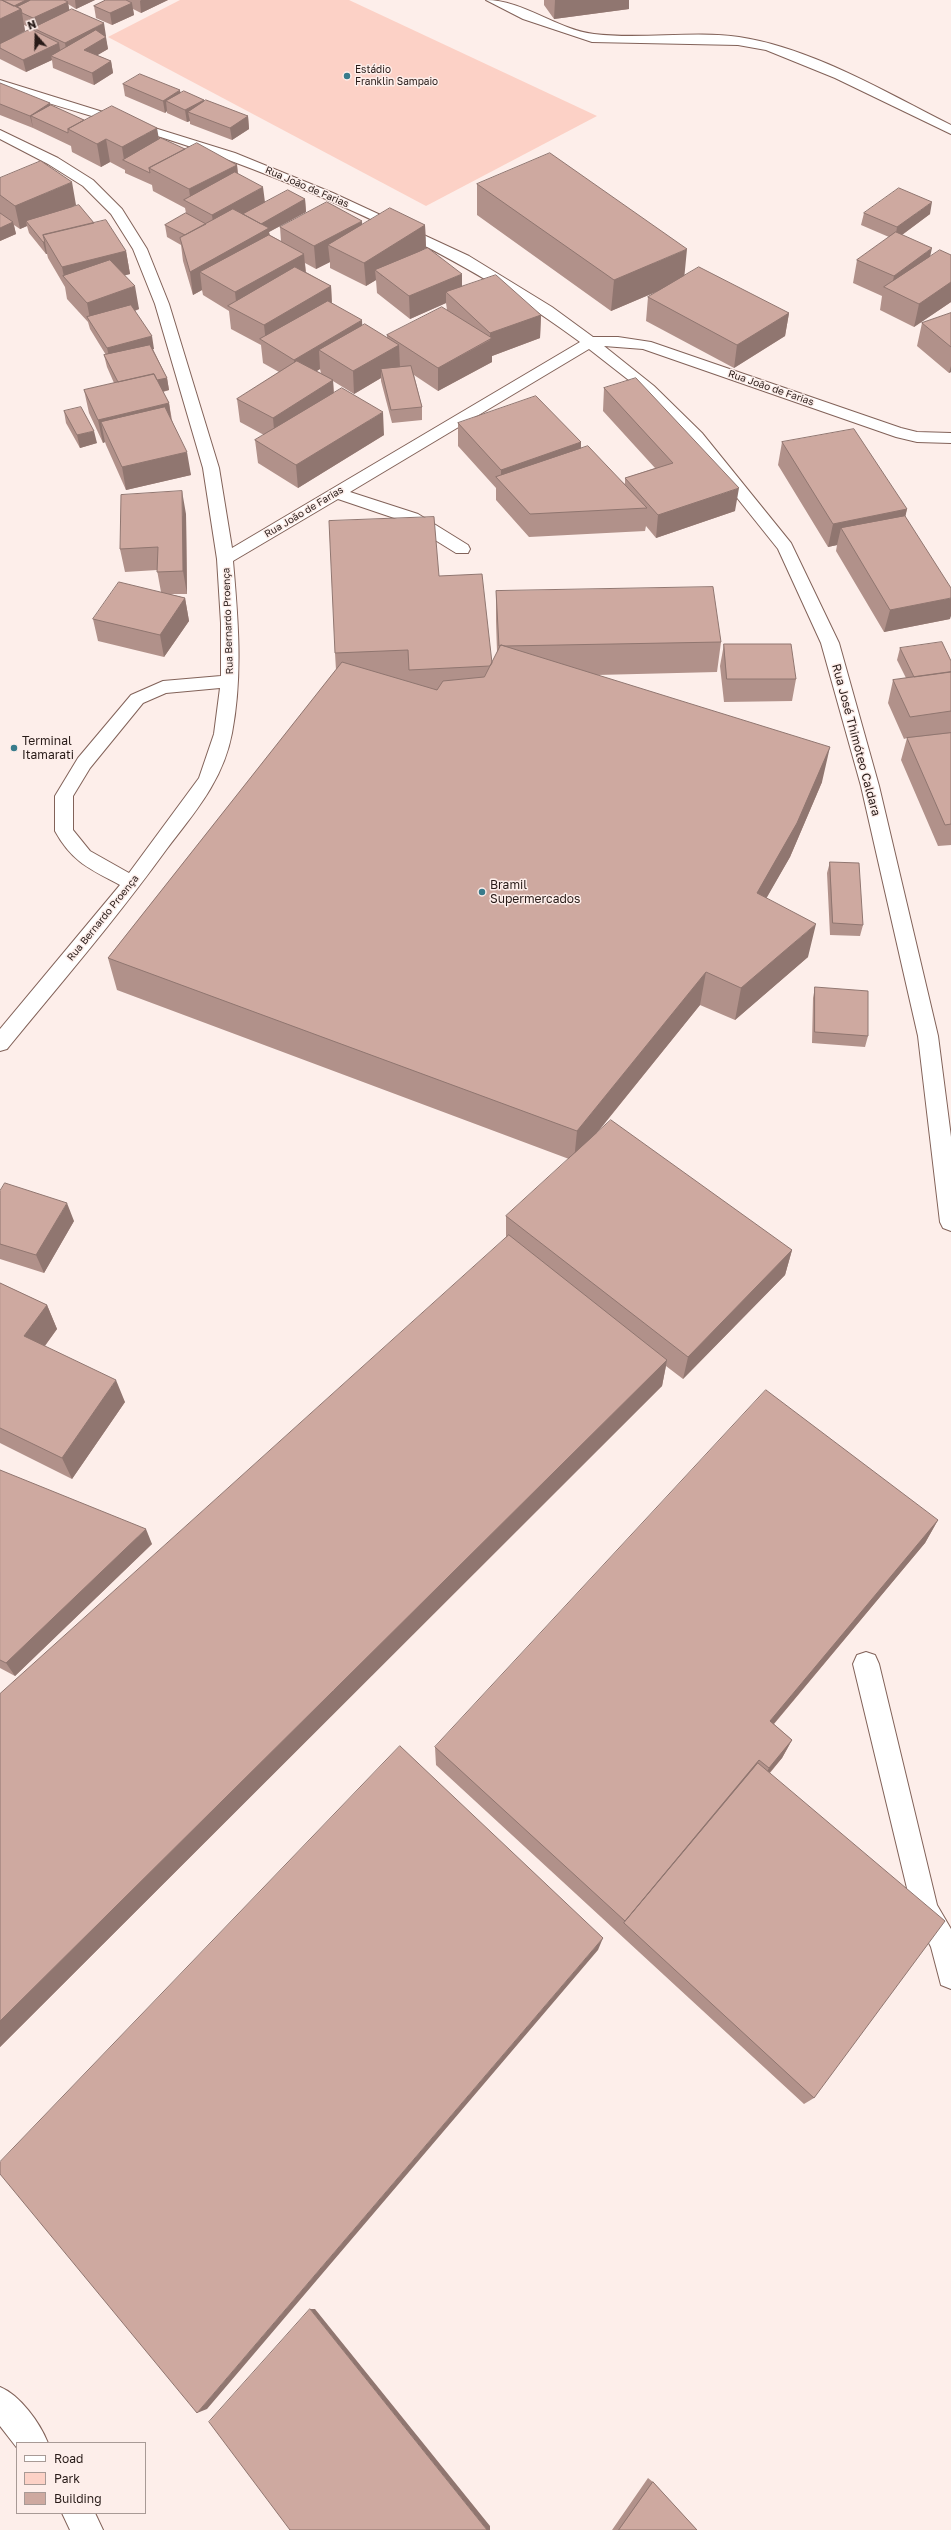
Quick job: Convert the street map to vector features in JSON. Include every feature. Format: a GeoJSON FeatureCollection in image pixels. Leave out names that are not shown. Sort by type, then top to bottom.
{"type":"FeatureCollection","features":[{"type":"Feature","properties":{"kind":"street"},"geometry":{"type":"LineString","coordinates":[[492,0],[527,16],[592,38],[738,41],[769,46],[840,75],[951,130]]}},
{"type":"Feature","properties":{"kind":"street","name":"Rua João de Farias"},"geometry":{"type":"LineString","coordinates":[[0,84],[230,156],[328,196],[414,234],[486,271],[547,310],[590,342]]}},
{"type":"Feature","properties":{"kind":"street","name":"Rua Bernardo Proença"},"geometry":{"type":"LineString","coordinates":[[0,134],[53,161],[88,183],[117,212],[140,249],[162,304],[211,468],[226,559],[230,623],[230,681],[223,734],[208,780],[132,883],[0,1043]]}},
{"type":"Feature","properties":{"kind":"street","name":"Rua João de Farias"},"geometry":{"type":"LineString","coordinates":[[226,559],[590,342],[618,341],[646,345],[896,432],[948,442]]}},
{"type":"Feature","properties":{"kind":"street","name":"Rua José Thimóteo Caldara"},"geometry":{"type":"LineString","coordinates":[[590,342],[649,389],[701,442],[785,547],[830,643],[870,786],[928,1036],[951,1222]]}},
{"type":"Feature","properties":{"kind":"street"},"geometry":{"type":"LineString","coordinates":[[337,493],[412,518],[462,549]]}},
{"type":"Feature","properties":{"kind":"street"},"geometry":{"type":"LineString","coordinates":[[132,883],[83,856],[64,831],[64,796],[84,763],[137,699],[163,687],[230,681]]}},
{"type":"Feature","properties":{"kind":"street"},"geometry":{"type":"LineString","coordinates":[[866,1664],[924,1909],[944,1942],[951,1975]]}},
{"type":"Feature","properties":{"kind":"street"},"geometry":{"type":"LineString","coordinates":[[0,2402],[32,2442]]}},
{"type":"Feature","properties":{"kind":"street"},"geometry":{"type":"LineString","coordinates":[[79,2514],[87,2530]]}},
{"type":"Feature","properties":{"kind":"green space","name":"Estádio Franklin Sampaio"},"geometry":{"type":"Polygon","coordinates":[[[180,0],[349,0],[597,116],[426,206],[108,37],[180,0]]]}},
{"type":"Feature","properties":{"kind":"building"},"geometry":{"type":"Polygon","coordinates":[[[0,0],[2,0],[21,9],[0,19],[0,0]]]}},
{"type":"Feature","properties":{"kind":"building"},"geometry":{"type":"Polygon","coordinates":[[[2,0],[26,0],[14,6],[2,0]]]}},
{"type":"Feature","properties":{"kind":"building"},"geometry":{"type":"Polygon","coordinates":[[[31,0],[64,0],[68,2],[33,18],[22,13],[21,9],[17,7],[31,0]]]}},
{"type":"Feature","properties":{"kind":"building"},"geometry":{"type":"Polygon","coordinates":[[[106,0],[126,0],[132,3],[110,13],[94,6],[106,0]]]}},
{"type":"Feature","properties":{"kind":"building"},"geometry":{"type":"Polygon","coordinates":[[[72,9],[104,23],[65,43],[33,28],[72,9]]]}},
{"type":"Feature","properties":{"kind":"building"},"geometry":{"type":"Polygon","coordinates":[[[31,29],[59,43],[23,60],[0,48],[0,44],[31,29]]]}},
{"type":"Feature","properties":{"kind":"building"},"geometry":{"type":"Polygon","coordinates":[[[96,30],[106,37],[84,50],[111,61],[92,73],[51,56],[96,30]]]}},
{"type":"Feature","properties":{"kind":"building"},"geometry":{"type":"Polygon","coordinates":[[[140,74],[180,90],[163,101],[123,84],[140,74]]]}},
{"type":"Feature","properties":{"kind":"building"},"geometry":{"type":"Polygon","coordinates":[[[0,83],[50,103],[30,116],[0,104],[0,83]]]}},
{"type":"Feature","properties":{"kind":"building"},"geometry":{"type":"Polygon","coordinates":[[[184,91],[204,100],[185,110],[166,101],[184,91]]]}},
{"type":"Feature","properties":{"kind":"building"},"geometry":{"type":"Polygon","coordinates":[[[206,100],[248,116],[230,128],[188,112],[206,100]]]}},
{"type":"Feature","properties":{"kind":"building"},"geometry":{"type":"Polygon","coordinates":[[[51,105],[84,120],[68,129],[68,133],[31,116],[51,105]]]}},
{"type":"Feature","properties":{"kind":"building"},"geometry":{"type":"Polygon","coordinates":[[[112,106],[157,128],[122,147],[106,139],[97,144],[68,129],[112,106]]]}},
{"type":"Feature","properties":{"kind":"building"},"geometry":{"type":"Polygon","coordinates":[[[161,138],[185,149],[149,168],[150,173],[123,160],[161,138]]]}},
{"type":"Feature","properties":{"kind":"building"},"geometry":{"type":"Polygon","coordinates":[[[197,143],[237,165],[189,189],[149,168],[197,143]]]}},
{"type":"Feature","properties":{"kind":"building"},"geometry":{"type":"Polygon","coordinates":[[[550,153],[687,249],[614,280],[477,184],[550,153]]]}},
{"type":"Feature","properties":{"kind":"building"},"geometry":{"type":"Polygon","coordinates":[[[41,161],[72,182],[15,206],[0,195],[0,178],[41,161]]]}},
{"type":"Feature","properties":{"kind":"building"},"geometry":{"type":"Polygon","coordinates":[[[235,172],[263,187],[212,215],[184,200],[235,172]]]}},
{"type":"Feature","properties":{"kind":"building"},"geometry":{"type":"Polygon","coordinates":[[[899,188],[932,202],[897,227],[864,213],[899,188]]]}},
{"type":"Feature","properties":{"kind":"building"},"geometry":{"type":"Polygon","coordinates":[[[288,190],[305,199],[261,224],[243,214],[288,190]]]}},
{"type":"Feature","properties":{"kind":"building"},"geometry":{"type":"Polygon","coordinates":[[[327,202],[362,221],[314,246],[280,227],[327,202]]]}},
{"type":"Feature","properties":{"kind":"building"},"geometry":{"type":"Polygon","coordinates":[[[79,205],[94,223],[43,235],[45,242],[43,242],[26,221],[79,205]]]}},
{"type":"Feature","properties":{"kind":"building"},"geometry":{"type":"Polygon","coordinates":[[[390,208],[425,225],[364,263],[328,245],[390,208]]]}},
{"type":"Feature","properties":{"kind":"building"},"geometry":{"type":"Polygon","coordinates":[[[233,209],[269,228],[190,272],[180,238],[233,209]]]}},
{"type":"Feature","properties":{"kind":"building"},"geometry":{"type":"Polygon","coordinates":[[[0,213],[13,222],[0,228],[0,213]]]}},
{"type":"Feature","properties":{"kind":"building"},"geometry":{"type":"Polygon","coordinates":[[[186,213],[206,224],[185,235],[165,225],[186,213]]]}},
{"type":"Feature","properties":{"kind":"building"},"geometry":{"type":"Polygon","coordinates":[[[106,220],[126,251],[62,267],[43,235],[106,220]]]}},
{"type":"Feature","properties":{"kind":"building"},"geometry":{"type":"Polygon","coordinates":[[[896,232],[932,248],[894,276],[857,260],[896,232]]]}},
{"type":"Feature","properties":{"kind":"building"},"geometry":{"type":"Polygon","coordinates":[[[269,235],[304,254],[235,292],[200,272],[269,235]]]}},
{"type":"Feature","properties":{"kind":"building"},"geometry":{"type":"Polygon","coordinates":[[[428,248],[462,274],[409,296],[375,270],[428,248]]]}},
{"type":"Feature","properties":{"kind":"building"},"geometry":{"type":"Polygon","coordinates":[[[940,250],[951,255],[951,282],[919,304],[884,287],[940,250]]]}},
{"type":"Feature","properties":{"kind":"building"},"geometry":{"type":"Polygon","coordinates":[[[110,260],[135,286],[87,303],[63,276],[110,260]]]}},
{"type":"Feature","properties":{"kind":"building"},"geometry":{"type":"Polygon","coordinates":[[[295,267],[331,286],[264,325],[228,306],[295,267]]]}},
{"type":"Feature","properties":{"kind":"building"},"geometry":{"type":"Polygon","coordinates":[[[699,267],[789,313],[737,345],[648,297],[699,267]]]}},
{"type":"Feature","properties":{"kind":"building"},"geometry":{"type":"Polygon","coordinates":[[[496,275],[541,315],[490,333],[446,292],[496,275]]]}},
{"type":"Feature","properties":{"kind":"building"},"geometry":{"type":"Polygon","coordinates":[[[328,301],[362,320],[294,360],[260,339],[328,301]]]}},
{"type":"Feature","properties":{"kind":"building"},"geometry":{"type":"Polygon","coordinates":[[[131,305],[152,336],[107,348],[87,317],[131,305]]]}},
{"type":"Feature","properties":{"kind":"building"},"geometry":{"type":"Polygon","coordinates":[[[442,307],[492,338],[438,368],[387,335],[442,307]]]}},
{"type":"Feature","properties":{"kind":"building"},"geometry":{"type":"Polygon","coordinates":[[[951,313],[951,347],[922,323],[951,313]]]}},
{"type":"Feature","properties":{"kind":"building"},"geometry":{"type":"Polygon","coordinates":[[[365,324],[399,345],[353,371],[319,350],[365,324]]]}},
{"type":"Feature","properties":{"kind":"building"},"geometry":{"type":"Polygon","coordinates":[[[150,345],[167,378],[157,380],[154,374],[118,382],[104,355],[150,345]]]}},
{"type":"Feature","properties":{"kind":"building"},"geometry":{"type":"Polygon","coordinates":[[[297,361],[333,380],[273,418],[237,399],[297,361]]]}},
{"type":"Feature","properties":{"kind":"building"},"geometry":{"type":"Polygon","coordinates":[[[411,366],[422,407],[391,410],[381,369],[411,366]]]}},
{"type":"Feature","properties":{"kind":"building"},"geometry":{"type":"Polygon","coordinates":[[[154,374],[169,403],[98,420],[84,390],[154,374]]]}},
{"type":"Feature","properties":{"kind":"building"},"geometry":{"type":"Polygon","coordinates":[[[636,378],[739,488],[658,515],[625,478],[673,463],[604,388],[636,378]]]}},
{"type":"Feature","properties":{"kind":"building"},"geometry":{"type":"Polygon","coordinates":[[[342,388],[383,412],[296,465],[255,440],[342,388]]]}},
{"type":"Feature","properties":{"kind":"building"},"geometry":{"type":"Polygon","coordinates":[[[536,396],[581,442],[501,470],[458,423],[536,396]]]}},
{"type":"Feature","properties":{"kind":"building"},"geometry":{"type":"Polygon","coordinates":[[[81,407],[94,431],[77,435],[64,411],[81,407]]]}},
{"type":"Feature","properties":{"kind":"building"},"geometry":{"type":"Polygon","coordinates":[[[165,407],[187,452],[122,467],[101,422],[165,407]]]}},
{"type":"Feature","properties":{"kind":"building"},"geometry":{"type":"Polygon","coordinates":[[[854,429],[907,509],[833,524],[782,442],[854,429]]]}},
{"type":"Feature","properties":{"kind":"building"},"geometry":{"type":"Polygon","coordinates":[[[588,446],[647,508],[530,514],[496,477],[588,446]]]}},
{"type":"Feature","properties":{"kind":"building"},"geometry":{"type":"Polygon","coordinates":[[[182,491],[183,571],[157,572],[158,547],[120,549],[121,495],[182,491]]]}},
{"type":"Feature","properties":{"kind":"building"},"geometry":{"type":"Polygon","coordinates":[[[905,516],[951,588],[951,598],[890,610],[841,528],[905,516]]]}},
{"type":"Feature","properties":{"kind":"building"},"geometry":{"type":"Polygon","coordinates":[[[434,517],[439,576],[482,574],[492,663],[490,666],[409,670],[408,650],[335,653],[329,521],[434,517]]]}},
{"type":"Feature","properties":{"kind":"building"},"geometry":{"type":"Polygon","coordinates":[[[119,582],[185,598],[160,635],[93,619],[119,582]]]}},
{"type":"Feature","properties":{"kind":"building"},"geometry":{"type":"Polygon","coordinates":[[[713,587],[721,642],[499,646],[496,591],[713,587]]]}},
{"type":"Feature","properties":{"kind":"building"},"geometry":{"type":"Polygon","coordinates":[[[942,642],[951,661],[951,672],[914,677],[900,648],[942,642]]]}},
{"type":"Feature","properties":{"kind":"building"},"geometry":{"type":"Polygon","coordinates":[[[724,644],[791,644],[796,679],[727,679],[724,644]]]}},
{"type":"Feature","properties":{"kind":"building","name":"Bramil Supermercados"},"geometry":{"type":"Polygon","coordinates":[[[501,645],[830,747],[797,823],[757,893],[816,924],[741,988],[706,972],[577,1131],[108,958],[342,662],[437,690],[443,681],[484,677],[501,645]]]}},
{"type":"Feature","properties":{"kind":"building"},"geometry":{"type":"Polygon","coordinates":[[[951,672],[951,711],[910,717],[893,680],[951,672]]]}},
{"type":"Feature","properties":{"kind":"building"},"geometry":{"type":"Polygon","coordinates":[[[951,733],[951,824],[945,825],[907,738],[951,733]]]}},
{"type":"Feature","properties":{"kind":"building"},"geometry":{"type":"Polygon","coordinates":[[[830,862],[859,863],[863,925],[833,923],[830,862]]]}},
{"type":"Feature","properties":{"kind":"building"},"geometry":{"type":"Polygon","coordinates":[[[815,987],[868,991],[868,1036],[815,1032],[815,987]]]}},
{"type":"Feature","properties":{"kind":"building"},"geometry":{"type":"Polygon","coordinates":[[[611,1120],[792,1250],[688,1357],[506,1216],[611,1120]]]}},
{"type":"Feature","properties":{"kind":"building"},"geometry":{"type":"Polygon","coordinates":[[[5,1183],[67,1203],[36,1255],[0,1244],[0,1191],[5,1183]]]}},
{"type":"Feature","properties":{"kind":"building"},"geometry":{"type":"Polygon","coordinates":[[[509,1235],[667,1360],[0,2021],[0,1694],[509,1235]]]}},
{"type":"Feature","properties":{"kind":"building"},"geometry":{"type":"Polygon","coordinates":[[[0,1283],[47,1305],[24,1336],[116,1380],[62,1458],[0,1428],[0,1283]]]}},
{"type":"Feature","properties":{"kind":"building"},"geometry":{"type":"Polygon","coordinates":[[[766,1390],[938,1520],[770,1721],[792,1740],[769,1768],[759,1760],[625,1921],[435,1747],[766,1390]]]}},
{"type":"Feature","properties":{"kind":"building"},"geometry":{"type":"Polygon","coordinates":[[[0,1470],[146,1529],[6,1663],[0,1660],[0,1470]]]}},
{"type":"Feature","properties":{"kind":"building"},"geometry":{"type":"Polygon","coordinates":[[[400,1746],[603,1938],[197,2413],[0,2174],[0,2162],[400,1746]]]}},
{"type":"Feature","properties":{"kind":"building"},"geometry":{"type":"Polygon","coordinates":[[[758,1763],[945,1921],[814,2098],[624,1923],[758,1763]]]}},
{"type":"Feature","properties":{"kind":"building"},"geometry":{"type":"Polygon","coordinates":[[[310,2309],[487,2530],[290,2530],[209,2422],[310,2309]]]}},
{"type":"Feature","properties":{"kind":"building"},"geometry":{"type":"Polygon","coordinates":[[[653,2482],[697,2530],[619,2530],[653,2482]]]}},
{"type":"Feature","properties":{"kind":"place","name":"Estádio Franklin Sampaio"},"geometry":{"type":"Point","coordinates":[347,76]}},
{"type":"Feature","properties":{"kind":"place","name":"Terminal Itamarati"},"geometry":{"type":"Point","coordinates":[14,748]}},
{"type":"Feature","properties":{"kind":"place","name":"Bramil Supermercados"},"geometry":{"type":"Point","coordinates":[482,892]}}]}
